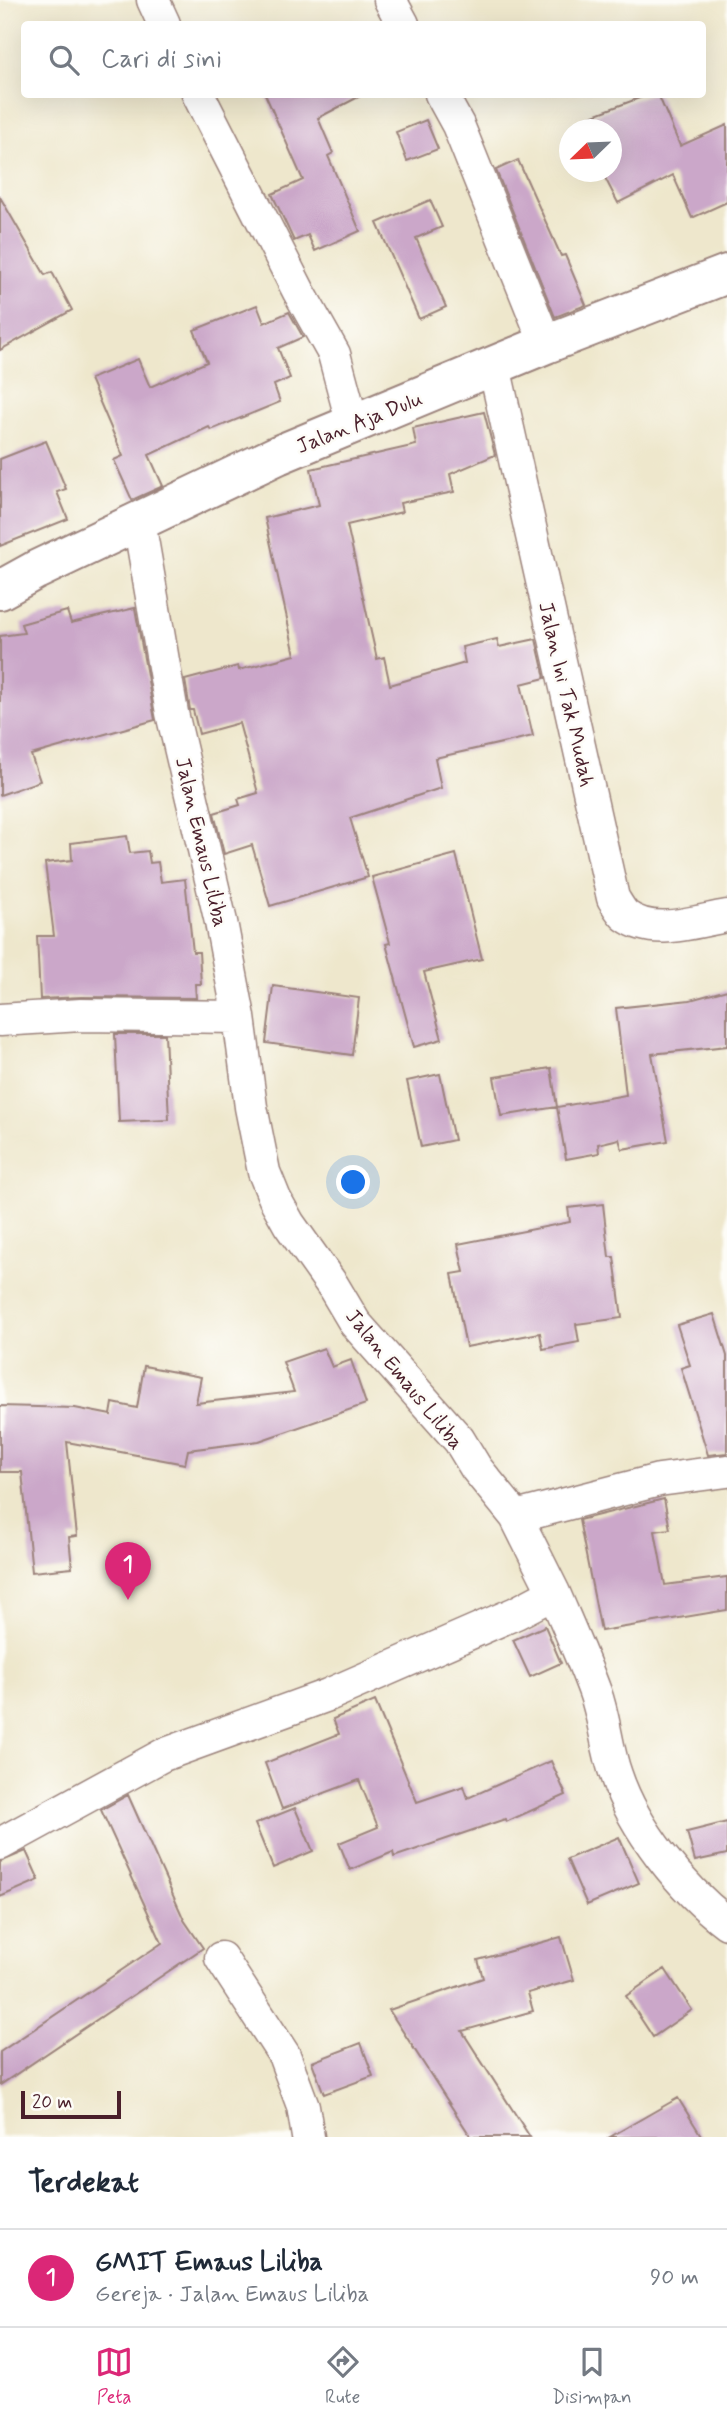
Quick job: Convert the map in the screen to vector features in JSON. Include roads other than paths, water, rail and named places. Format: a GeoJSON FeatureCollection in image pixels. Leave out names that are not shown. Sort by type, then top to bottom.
{"type":"FeatureCollection","features":[{"type":"Feature","properties":{"kind":"street"},"geometry":{"type":"LineString","coordinates":[[153,0],[163,21]]}},
{"type":"Feature","properties":{"kind":"street"},"geometry":{"type":"LineString","coordinates":[[390,0],[401,21]]}},
{"type":"Feature","properties":{"kind":"street"},"geometry":{"type":"LineString","coordinates":[[200,98],[299,292],[334,354],[353,425]]}},
{"type":"Feature","properties":{"kind":"street"},"geometry":{"type":"LineString","coordinates":[[443,98],[458,125],[546,344]]}},
{"type":"Feature","properties":{"kind":"street","name":"Jalan Aja Dulu"},"geometry":{"type":"LineString","coordinates":[[0,590],[278,455],[546,344],[727,274]]}},
{"type":"Feature","properties":{"kind":"street","name":"Jalan Ini Tak Mudah"},"geometry":{"type":"LineString","coordinates":[[494,366],[614,898],[624,915],[641,924],[660,927],[727,916]]}},
{"type":"Feature","properties":{"kind":"street","name":"Jalan Emaus Liliba"},"geometry":{"type":"LineString","coordinates":[[139,522],[172,713],[221,922],[264,1172],[275,1199],[355,1323],[458,1440],[476,1468],[516,1517],[554,1593],[596,1694],[616,1775],[628,1803],[667,1864],[727,1923]]}},
{"type":"Feature","properties":{"kind":"street"},"geometry":{"type":"LineString","coordinates":[[0,1020],[81,1016],[239,1017]]}},
{"type":"Feature","properties":{"kind":"street"},"geometry":{"type":"LineString","coordinates":[[516,1517],[659,1480],[727,1471]]}},
{"type":"Feature","properties":{"kind":"street"},"geometry":{"type":"LineString","coordinates":[[0,1844],[163,1755],[328,1695],[516,1613],[554,1593]]}},
{"type":"Feature","properties":{"kind":"street"},"geometry":{"type":"LineString","coordinates":[[221,1958],[284,2056],[303,2106],[308,2137]]}},
{"type":"Feature","properties":{"kind":"place","name":"GMIT Emaus Liliba"},"geometry":{"type":"Point","coordinates":[128,1600]}}]}
